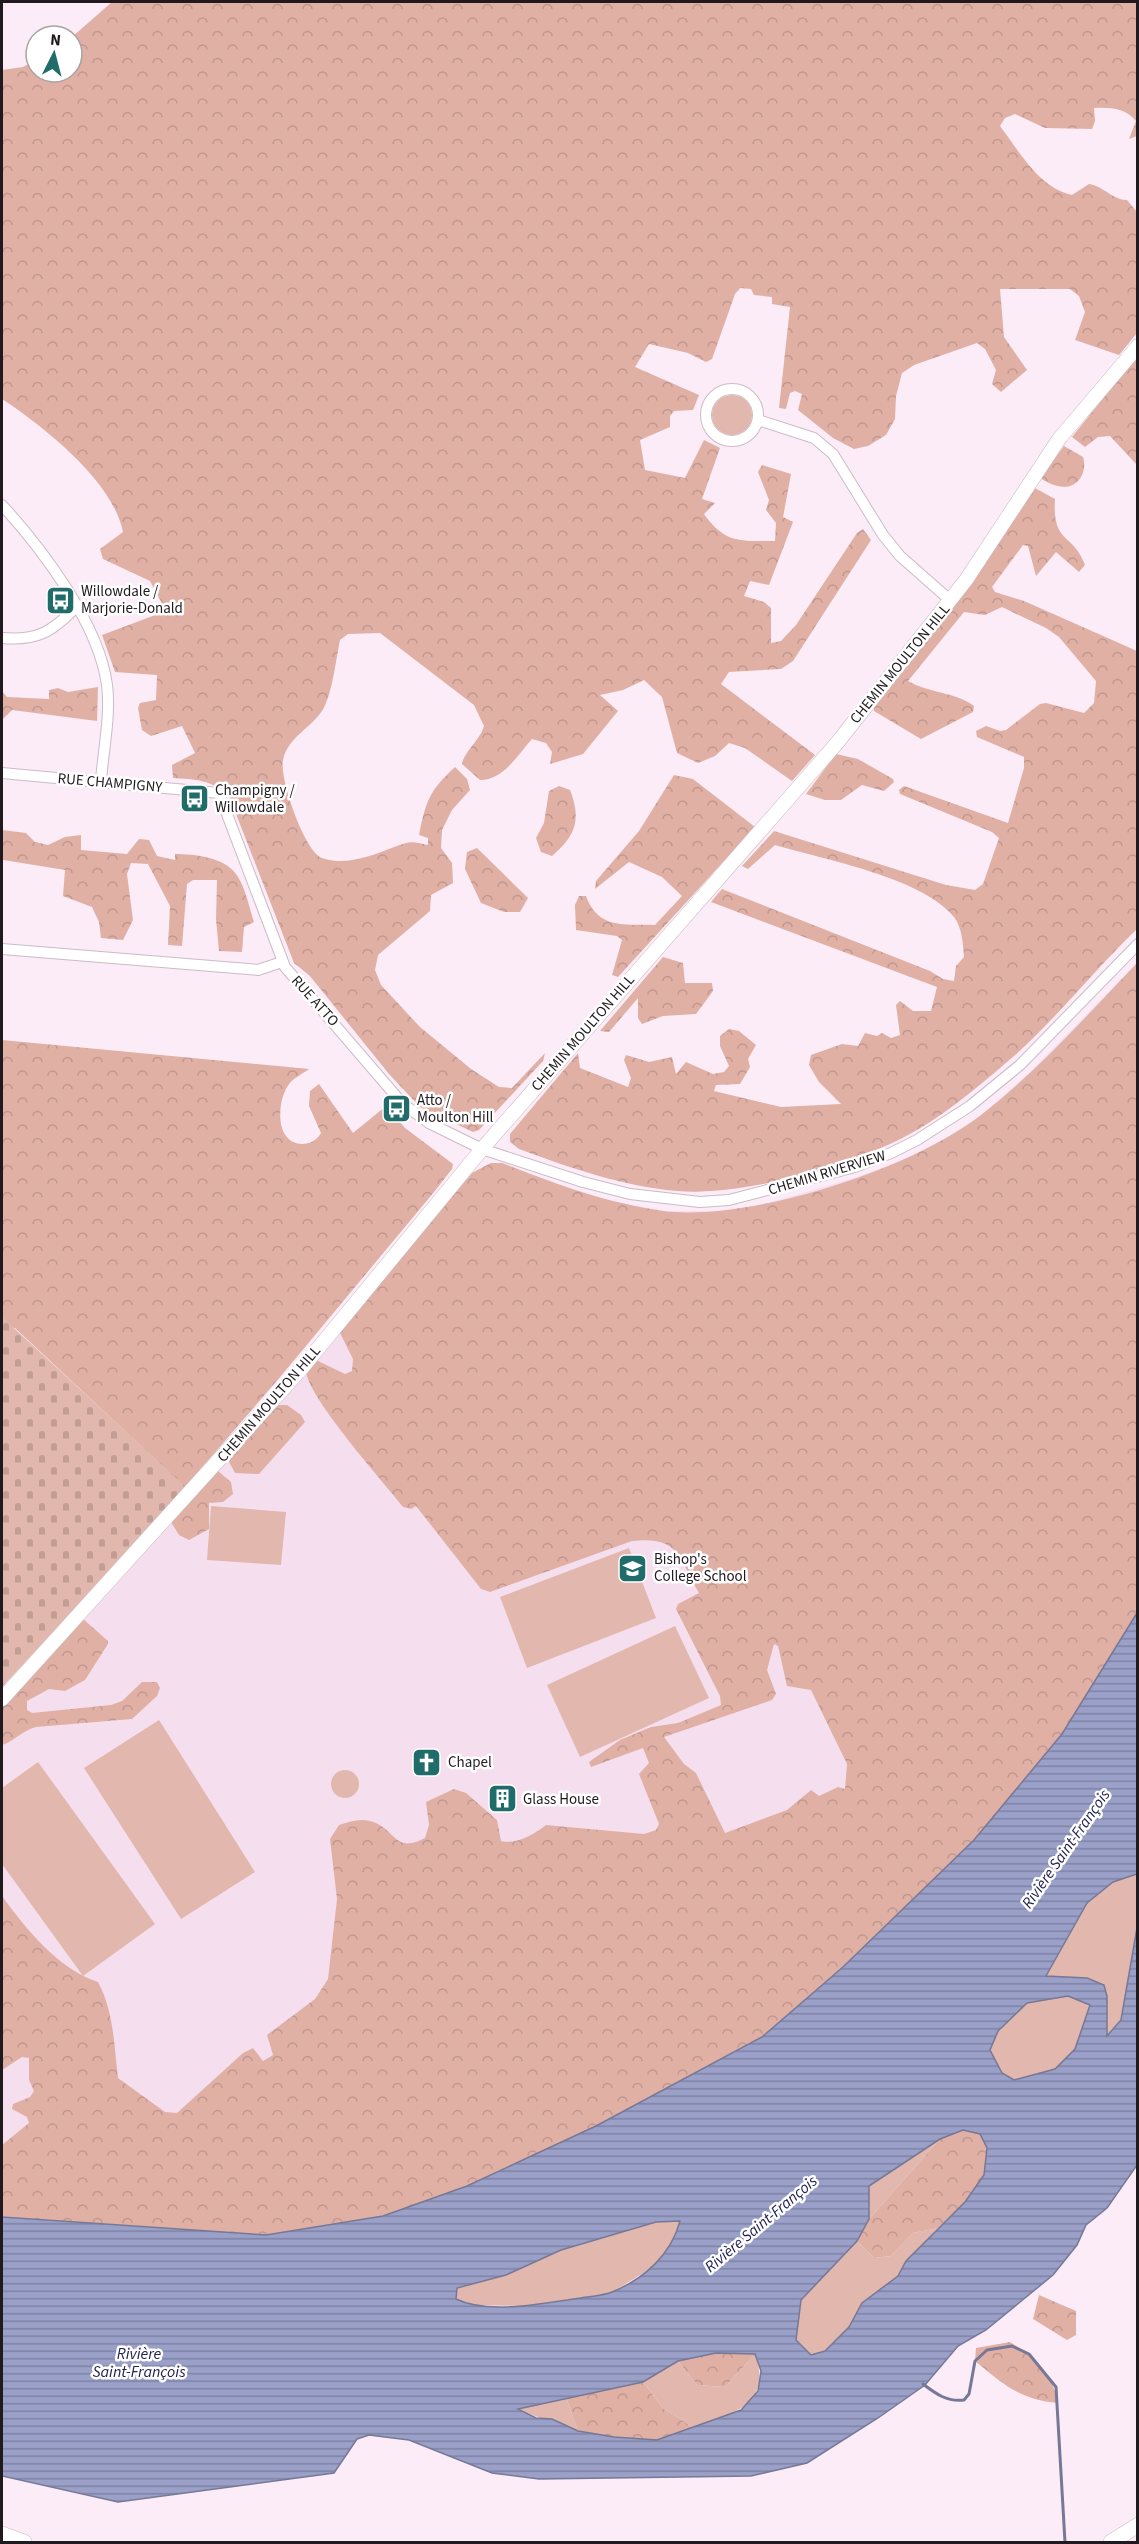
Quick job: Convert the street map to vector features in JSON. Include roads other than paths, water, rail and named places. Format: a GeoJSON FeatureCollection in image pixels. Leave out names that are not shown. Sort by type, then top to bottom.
{"type":"FeatureCollection","features":[{"type":"Feature","properties":{"kind":"main road"},"geometry":{"type":"LineString","coordinates":[[1111,2542],[1137,2525]]}},
{"type":"Feature","properties":{"kind":"main road"},"geometry":{"type":"LineString","coordinates":[[2,2534],[24,2542]]}},
{"type":"Feature","properties":{"kind":"street","name":"CHEMIN MOULTON HILL"},"geometry":{"type":"LineString","coordinates":[[2,1699],[302,1368],[482,1149],[829,752],[951,601],[1056,443],[1137,346]]}},
{"type":"Feature","properties":{"kind":"street"},"geometry":{"type":"LineString","coordinates":[[726,390],[736,390],[746,393],[753,400],[758,420],[747,437],[737,441],[727,441],[717,438],[710,430],[705,411],[716,394],[726,390]]}},
{"type":"Feature","properties":{"kind":"street"},"geometry":{"type":"LineString","coordinates":[[758,420],[814,438],[833,454],[883,535],[900,556],[951,601]]}},
{"type":"Feature","properties":{"kind":"street"},"geometry":{"type":"LineString","coordinates":[[2,505],[31,540],[76,607],[97,647],[108,689],[101,781]]}},
{"type":"Feature","properties":{"kind":"street"},"geometry":{"type":"LineString","coordinates":[[2,638],[35,637],[57,625],[76,607]]}},
{"type":"Feature","properties":{"kind":"street","name":"RUE CHAMPIGNY"},"geometry":{"type":"LineString","coordinates":[[2,773],[219,794],[282,962]]}},
{"type":"Feature","properties":{"kind":"street","name":"CHEMIN RIVERVIEW"},"geometry":{"type":"LineString","coordinates":[[482,1149],[584,1182],[630,1194],[700,1202],[758,1195],[855,1167],[917,1140],[970,1106],[999,1083],[1051,1035],[1137,944]]}},
{"type":"Feature","properties":{"kind":"street","name":"RUE ATTO"},"geometry":{"type":"LineString","coordinates":[[2,949],[258,970],[282,962],[402,1103],[429,1123],[482,1149]]}},
{"type":"Feature","properties":{"kind":"water","name":"Rivière Saint-François"},"geometry":{"type":"Polygon","coordinates":[[[1137,1613],[1137,1874],[1113,1882],[1087,1903],[1046,1976],[1087,1978],[1104,1985],[1107,1996],[1107,2036],[1121,2020],[1137,1928],[1137,2165],[1107,2208],[1086,2225],[1077,2245],[1053,2275],[986,2330],[958,2346],[925,2385],[878,2418],[807,2463],[751,2476],[539,2479],[492,2473],[409,2440],[369,2435],[357,2439],[334,2473],[118,2502],[2,2476],[2,2217],[266,2235],[383,2216],[467,2186],[596,2126],[762,2037],[843,1967],[974,1840],[1062,1734],[1137,1613]],[[1068,1996],[1027,2003],[998,2031],[990,2050],[1002,2073],[1014,2080],[1055,2069],[1075,2049],[1090,2005],[1068,1996]],[[963,2130],[940,2139],[869,2186],[869,2219],[857,2241],[801,2300],[796,2340],[811,2355],[825,2351],[849,2327],[862,2303],[898,2276],[906,2261],[965,2202],[984,2175],[987,2148],[980,2134],[963,2130]],[[680,2221],[656,2222],[561,2250],[506,2275],[457,2288],[456,2299],[469,2304],[500,2307],[534,2305],[608,2293],[624,2287],[655,2264],[670,2245],[680,2221]],[[716,2353],[678,2361],[643,2382],[518,2409],[536,2418],[552,2419],[578,2431],[614,2437],[657,2440],[741,2410],[758,2391],[761,2371],[755,2354],[716,2353]]]}},
{"type":"Feature","properties":{"kind":"waterway"},"geometry":{"type":"LineString","coordinates":[[923,2384],[947,2398],[964,2400],[969,2394],[975,2361],[987,2350],[1012,2346],[1029,2354],[1056,2387],[1065,2542]]}},
{"type":"Feature","properties":{"kind":"place","name":"Willowdale / Marjorie-Donald"},"geometry":{"type":"Point","coordinates":[60,600]}},
{"type":"Feature","properties":{"kind":"place","name":"Champigny / Willowdale"},"geometry":{"type":"Point","coordinates":[194,799]}},
{"type":"Feature","properties":{"kind":"place","name":"Atto / Moulton Hill"},"geometry":{"type":"Point","coordinates":[396,1109]}},
{"type":"Feature","properties":{"kind":"place","name":"Bishop's College School"},"geometry":{"type":"Point","coordinates":[633,1568]}},
{"type":"Feature","properties":{"kind":"place","name":"Chapel"},"geometry":{"type":"Point","coordinates":[427,1762]}},
{"type":"Feature","properties":{"kind":"place","name":"Glass House"},"geometry":{"type":"Point","coordinates":[502,1799]}}]}
